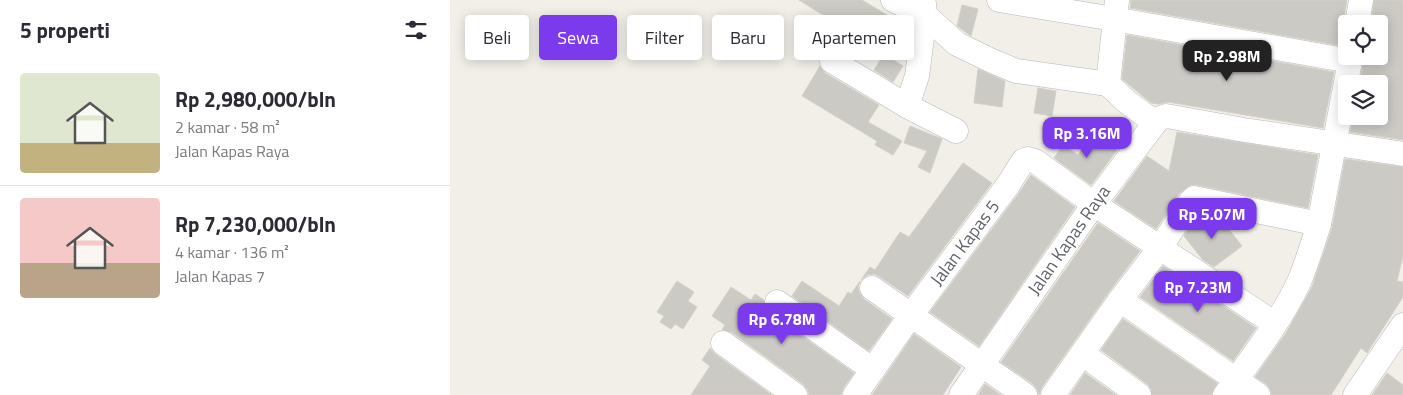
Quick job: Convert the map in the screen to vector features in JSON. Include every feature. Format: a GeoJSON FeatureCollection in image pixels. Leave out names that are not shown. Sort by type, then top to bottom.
{"type":"FeatureCollection","features":[{"type":"Feature","properties":{"kind":"street"},"geometry":{"type":"LineString","coordinates":[[893,0],[924,8],[957,44],[1016,71],[1108,84],[1126,102],[1154,122],[1158,118],[1166,116],[1403,154]]}},
{"type":"Feature","properties":{"kind":"street"},"geometry":{"type":"LineString","coordinates":[[999,0],[1116,9],[1338,56]]}},
{"type":"Feature","properties":{"kind":"street"},"geometry":{"type":"LineString","coordinates":[[1358,15],[1361,0]]}},
{"type":"Feature","properties":{"kind":"street"},"geometry":{"type":"LineString","coordinates":[[907,106],[917,76],[924,8]]}},
{"type":"Feature","properties":{"kind":"street"},"geometry":{"type":"LineString","coordinates":[[1108,84],[1116,9]]}},
{"type":"Feature","properties":{"kind":"street"},"geometry":{"type":"LineString","coordinates":[[832,61],[907,106],[956,131]]}},
{"type":"Feature","properties":{"kind":"street"},"geometry":{"type":"LineString","coordinates":[[1231,387],[1275,324],[1298,282],[1311,250],[1319,224],[1349,65]]}},
{"type":"Feature","properties":{"kind":"street","name":"Jalan Kapas Raya"},"geometry":{"type":"LineString","coordinates":[[961,395],[1094,204],[1154,122]]}},
{"type":"Feature","properties":{"kind":"street","name":"Jalan Kapas 5"},"geometry":{"type":"LineString","coordinates":[[855,395],[911,314],[1008,185],[1023,161],[1028,159],[1035,161],[1094,204]]}},
{"type":"Feature","properties":{"kind":"street"},"geometry":{"type":"LineString","coordinates":[[1053,395],[1194,198],[1319,224]]}},
{"type":"Feature","properties":{"kind":"street"},"geometry":{"type":"LineString","coordinates":[[1094,204],[1275,324]]}},
{"type":"Feature","properties":{"kind":"street"},"geometry":{"type":"LineString","coordinates":[[872,288],[1025,395]]}},
{"type":"Feature","properties":{"kind":"street"},"geometry":{"type":"LineString","coordinates":[[1120,300],[1231,387],[1258,395]]}},
{"type":"Feature","properties":{"kind":"street"},"geometry":{"type":"LineString","coordinates":[[777,302],[873,370]]}},
{"type":"Feature","properties":{"kind":"street"},"geometry":{"type":"LineString","coordinates":[[1355,395],[1403,325]]}},
{"type":"Feature","properties":{"kind":"street"},"geometry":{"type":"LineString","coordinates":[[723,343],[795,395]]}},
{"type":"Feature","properties":{"kind":"street"},"geometry":{"type":"LineString","coordinates":[[1082,354],[1139,395]]}},
{"type":"Feature","properties":{"kind":"building"},"geometry":{"type":"Polygon","coordinates":[[[799,0],[862,0],[887,15],[823,15],[799,0]]]}},
{"type":"Feature","properties":{"kind":"building"},"geometry":{"type":"Polygon","coordinates":[[[1131,0],[1347,0],[1344,15],[1338,15],[1338,45],[1130,8],[1131,0]]]}},
{"type":"Feature","properties":{"kind":"building"},"geometry":{"type":"Polygon","coordinates":[[[1374,0],[1403,0],[1403,140],[1350,132],[1352,125],[1388,125],[1388,75],[1361,75],[1363,65],[1388,65],[1388,15],[1372,15],[1374,0]]]}},
{"type":"Feature","properties":{"kind":"building"},"geometry":{"type":"Polygon","coordinates":[[[962,5],[978,9],[971,36],[957,26],[962,5]]]}},
{"type":"Feature","properties":{"kind":"building"},"geometry":{"type":"Polygon","coordinates":[[[1127,35],[1334,72],[1323,128],[1168,102],[1151,103],[1122,79],[1127,35]]]}},
{"type":"Feature","properties":{"kind":"building"},"geometry":{"type":"Polygon","coordinates":[[[880,60],[894,60],[903,66],[893,82],[874,70],[880,60]]]}},
{"type":"Feature","properties":{"kind":"building"},"geometry":{"type":"Polygon","coordinates":[[[820,66],[825,73],[879,105],[868,122],[902,141],[893,155],[875,145],[877,141],[802,96],[820,66]]]}},
{"type":"Feature","properties":{"kind":"building"},"geometry":{"type":"Polygon","coordinates":[[[978,69],[1005,81],[1002,107],[974,103],[978,69]]]}},
{"type":"Feature","properties":{"kind":"building"},"geometry":{"type":"Polygon","coordinates":[[[1038,88],[1056,91],[1052,116],[1034,113],[1038,88]]]}},
{"type":"Feature","properties":{"kind":"building"},"geometry":{"type":"Polygon","coordinates":[[[910,126],[942,139],[930,173],[918,167],[927,151],[904,143],[910,126]]]}},
{"type":"Feature","properties":{"kind":"building"},"geometry":{"type":"Polygon","coordinates":[[[1177,132],[1318,155],[1308,208],[1191,185],[1179,194],[1156,229],[1114,201],[1147,156],[1169,171],[1177,132]]]}},
{"type":"Feature","properties":{"kind":"building"},"geometry":{"type":"Polygon","coordinates":[[[1093,133],[1117,150],[1091,185],[1054,158],[1063,145],[1078,155],[1093,133]]]}},
{"type":"Feature","properties":{"kind":"building"},"geometry":{"type":"Polygon","coordinates":[[[1345,159],[1403,167],[1403,256],[1397,281],[1403,282],[1403,297],[1367,353],[1361,348],[1331,395],[1272,395],[1266,384],[1255,377],[1286,333],[1312,287],[1332,228],[1345,159]]]}},
{"type":"Feature","properties":{"kind":"building"},"geometry":{"type":"Polygon","coordinates":[[[963,163],[992,183],[908,296],[874,274],[867,275],[861,280],[870,267],[875,270],[900,232],[909,237],[963,163]]]}},
{"type":"Feature","properties":{"kind":"building"},"geometry":{"type":"Polygon","coordinates":[[[1031,175],[1075,207],[979,346],[930,312],[1031,175]]]}},
{"type":"Feature","properties":{"kind":"building"},"geometry":{"type":"Polygon","coordinates":[[[1207,215],[1220,218],[1242,246],[1214,267],[1203,260],[1184,236],[1189,229],[1207,215]]]}},
{"type":"Feature","properties":{"kind":"building"},"geometry":{"type":"Polygon","coordinates":[[[1098,223],[1140,251],[1042,387],[1039,395],[1033,384],[1001,362],[1098,223]]]}},
{"type":"Feature","properties":{"kind":"building"},"geometry":{"type":"Polygon","coordinates":[[[1163,266],[1256,328],[1233,361],[1140,297],[1163,266]]]}},
{"type":"Feature","properties":{"kind":"building"},"geometry":{"type":"Polygon","coordinates":[[[677,281],[694,292],[688,301],[697,307],[683,329],[675,324],[671,329],[660,322],[664,316],[657,312],[677,281]]]}},
{"type":"Feature","properties":{"kind":"building"},"geometry":{"type":"Polygon","coordinates":[[[802,281],[839,306],[848,292],[851,294],[860,281],[858,287],[864,299],[892,319],[869,351],[792,296],[802,281]]]}},
{"type":"Feature","properties":{"kind":"building"},"geometry":{"type":"Polygon","coordinates":[[[731,287],[751,300],[755,294],[764,300],[764,307],[769,313],[854,373],[841,395],[809,395],[803,384],[731,332],[722,330],[725,325],[712,316],[731,287]]]}},
{"type":"Feature","properties":{"kind":"building"},"geometry":{"type":"Polygon","coordinates":[[[1123,319],[1217,383],[1211,395],[1152,395],[1151,389],[1147,384],[1101,350],[1123,319]]]}},
{"type":"Feature","properties":{"kind":"building"},"geometry":{"type":"Polygon","coordinates":[[[914,334],[961,367],[943,395],[872,395],[914,334]]]}},
{"type":"Feature","properties":{"kind":"building"},"geometry":{"type":"Polygon","coordinates":[[[710,348],[715,354],[772,395],[691,395],[710,366],[702,360],[710,348]]]}},
{"type":"Feature","properties":{"kind":"building"},"geometry":{"type":"Polygon","coordinates":[[[1085,373],[1116,395],[1070,395],[1085,373]]]}},
{"type":"Feature","properties":{"kind":"building"},"geometry":{"type":"Polygon","coordinates":[[[1387,373],[1403,385],[1403,395],[1372,395],[1387,373]]]}},
{"type":"Feature","properties":{"kind":"building"},"geometry":{"type":"Polygon","coordinates":[[[985,384],[1001,395],[978,395],[985,384]]]}}]}
